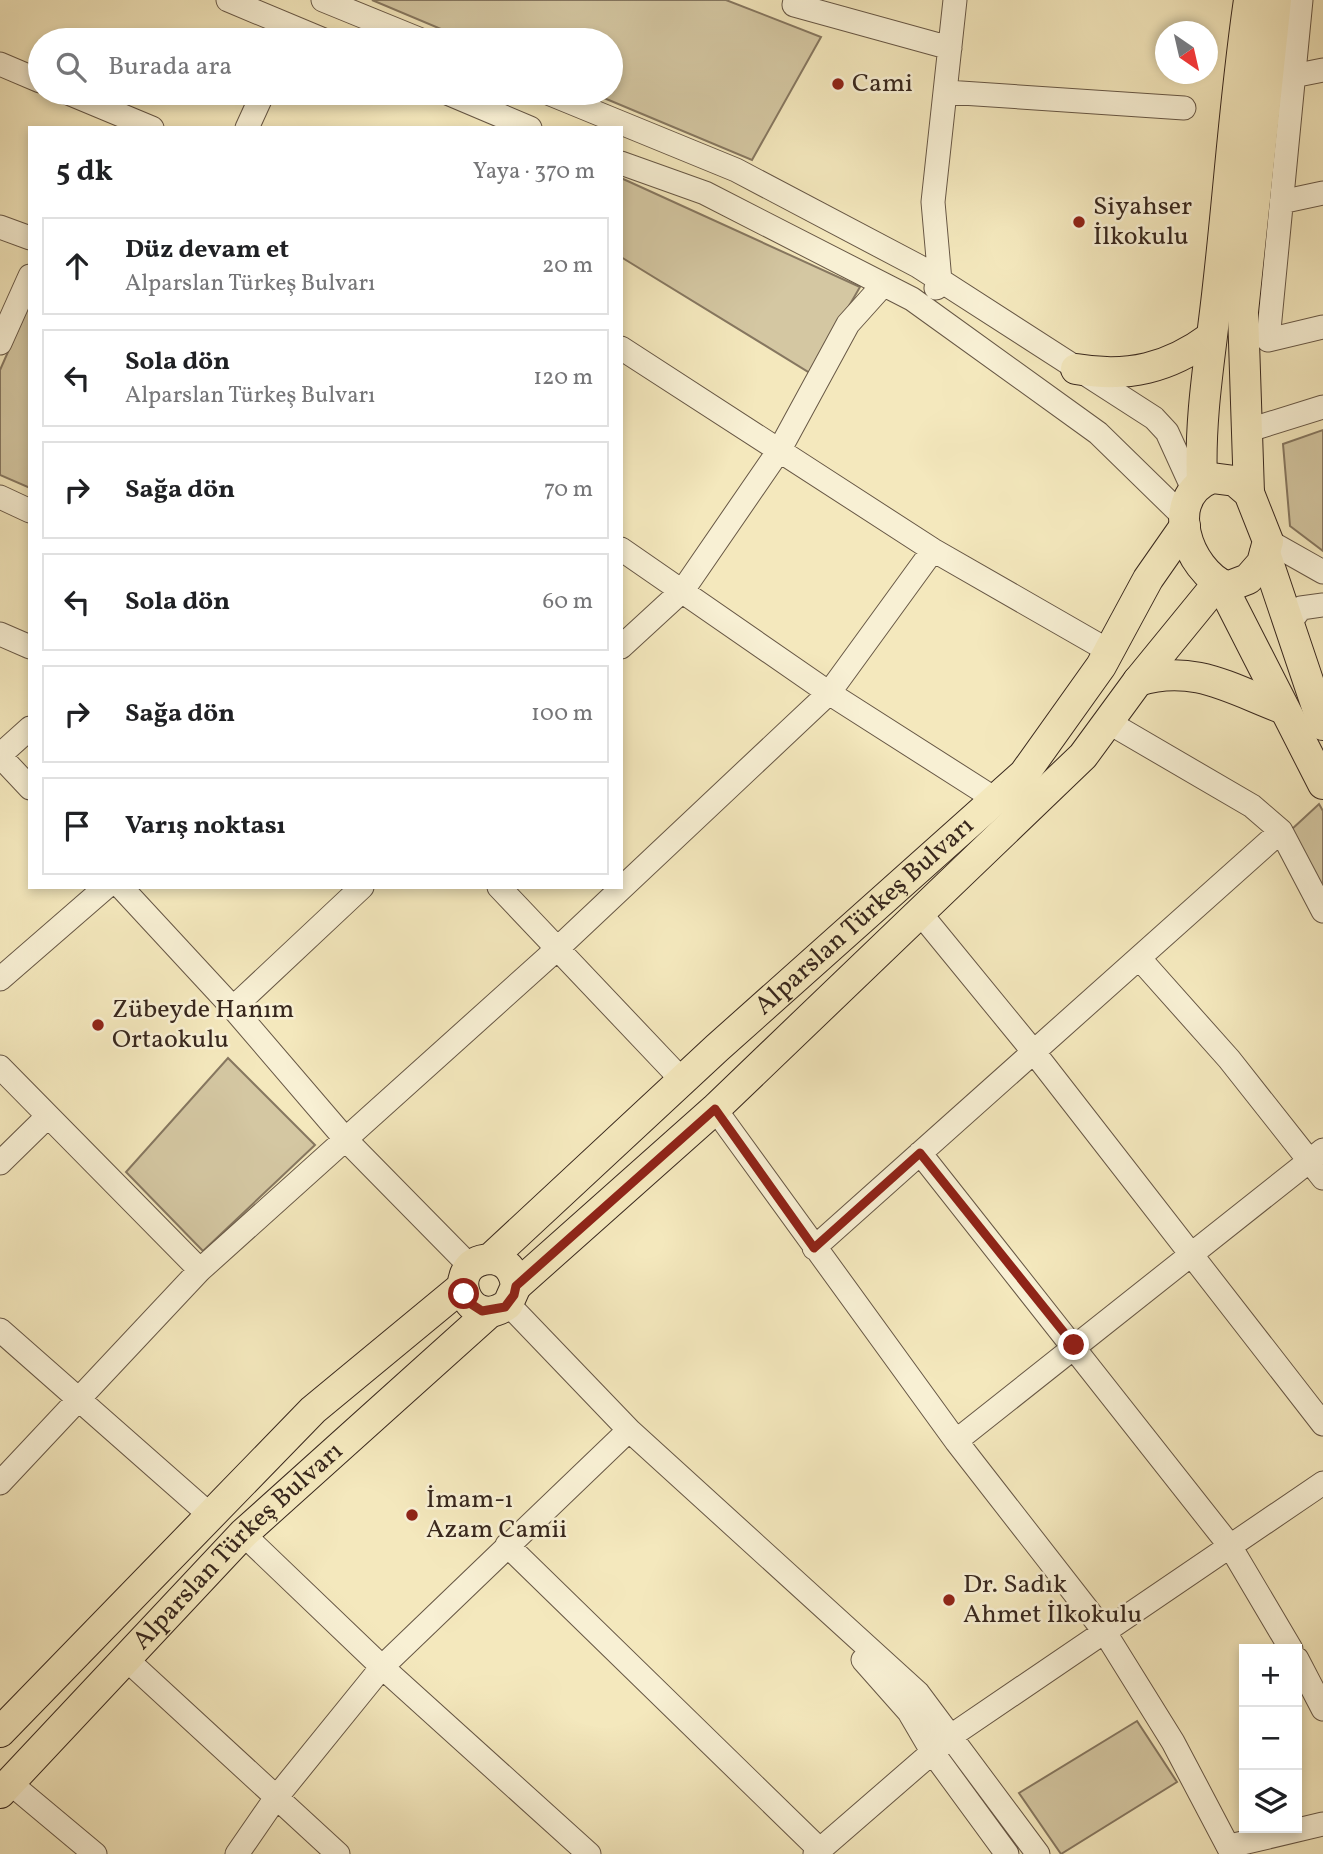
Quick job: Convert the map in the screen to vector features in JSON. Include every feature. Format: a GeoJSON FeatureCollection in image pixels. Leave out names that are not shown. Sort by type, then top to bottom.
{"type":"FeatureCollection","features":[{"type":"Feature","properties":{"kind":"main road"},"geometry":{"type":"LineString","coordinates":[[1197,485],[1234,103],[1249,0]]}},
{"type":"Feature","properties":{"kind":"main road"},"geometry":{"type":"LineString","coordinates":[[1276,0],[1243,312],[1249,493],[1287,626],[1323,725]]}},
{"type":"Feature","properties":{"kind":"main road"},"geometry":{"type":"LineString","coordinates":[[1076,369],[1102,373],[1135,373],[1180,358],[1211,337]]}},
{"type":"Feature","properties":{"kind":"main road"},"geometry":{"type":"LineString","coordinates":[[1249,493],[1235,481],[1224,478],[1197,485],[1186,498],[1184,521],[1192,550],[1219,584],[1323,784]]}},
{"type":"Feature","properties":{"kind":"main road","name":"Alparslan Türkeş Bulvarı"},"geometry":{"type":"LineString","coordinates":[[0,1732],[313,1410],[474,1270],[1024,774],[1109,651],[1148,579],[1184,521]]}},
{"type":"Feature","properties":{"kind":"main road"},"geometry":{"type":"LineString","coordinates":[[1219,584],[1227,587],[1248,579],[1262,562],[1266,547]]}},
{"type":"Feature","properties":{"kind":"main road","name":"Alparslan Türkeş Bulvarı"},"geometry":{"type":"LineString","coordinates":[[5,1788],[243,1534],[505,1301],[715,1109],[1083,756],[1138,681],[1219,584]]}},
{"type":"Feature","properties":{"kind":"main road"},"geometry":{"type":"LineString","coordinates":[[1138,681],[1153,676],[1188,673],[1284,709]]}},
{"type":"Feature","properties":{"kind":"main road"},"geometry":{"type":"LineString","coordinates":[[506,1264],[512,1270],[505,1301],[468,1302],[474,1270],[506,1264]]}},
{"type":"Feature","properties":{"kind":"street"},"geometry":{"type":"LineString","coordinates":[[228,0],[278,28]]}},
{"type":"Feature","properties":{"kind":"street"},"geometry":{"type":"LineString","coordinates":[[323,0],[392,28]]}},
{"type":"Feature","properties":{"kind":"street"},"geometry":{"type":"LineString","coordinates":[[923,308],[940,281],[933,202],[956,0]]}},
{"type":"Feature","properties":{"kind":"street"},"geometry":{"type":"LineString","coordinates":[[1301,0],[1268,340],[1323,327]]}},
{"type":"Feature","properties":{"kind":"street"},"geometry":{"type":"LineString","coordinates":[[789,2],[950,48]]}},
{"type":"Feature","properties":{"kind":"street"},"geometry":{"type":"LineString","coordinates":[[0,64],[28,76]]}},
{"type":"Feature","properties":{"kind":"street"},"geometry":{"type":"LineString","coordinates":[[1293,76],[1323,69]]}},
{"type":"Feature","properties":{"kind":"street"},"geometry":{"type":"LineString","coordinates":[[946,92],[1184,108]]}},
{"type":"Feature","properties":{"kind":"street"},"geometry":{"type":"LineString","coordinates":[[97,105],[147,126]]}},
{"type":"Feature","properties":{"kind":"street"},"geometry":{"type":"LineString","coordinates":[[248,126],[258,105]]}},
{"type":"Feature","properties":{"kind":"street"},"geometry":{"type":"LineString","coordinates":[[475,105],[525,126]]}},
{"type":"Feature","properties":{"kind":"street"},"geometry":{"type":"LineString","coordinates":[[577,105],[736,170],[940,281],[1154,418],[1167,432],[1197,485]]}},
{"type":"Feature","properties":{"kind":"street"},"geometry":{"type":"LineString","coordinates":[[623,164],[705,193],[923,308],[1098,433],[1184,521]]}},
{"type":"Feature","properties":{"kind":"street"},"geometry":{"type":"LineString","coordinates":[[1281,202],[1323,193]]}},
{"type":"Feature","properties":{"kind":"street"},"geometry":{"type":"LineString","coordinates":[[0,227],[28,237]]}},
{"type":"Feature","properties":{"kind":"street"},"geometry":{"type":"LineString","coordinates":[[0,343],[28,280]]}},
{"type":"Feature","properties":{"kind":"street"},"geometry":{"type":"LineString","coordinates":[[623,645],[682,590],[780,449],[848,324],[883,285]]}},
{"type":"Feature","properties":{"kind":"street"},"geometry":{"type":"LineString","coordinates":[[623,349],[933,550],[1109,651]]}},
{"type":"Feature","properties":{"kind":"street"},"geometry":{"type":"LineString","coordinates":[[1249,430],[1323,407]]}},
{"type":"Feature","properties":{"kind":"street"},"geometry":{"type":"LineString","coordinates":[[0,497],[28,510]]}},
{"type":"Feature","properties":{"kind":"street"},"geometry":{"type":"LineString","coordinates":[[1266,547],[1323,572]]}},
{"type":"Feature","properties":{"kind":"street"},"geometry":{"type":"LineString","coordinates":[[623,550],[829,693],[995,799]]}},
{"type":"Feature","properties":{"kind":"street"},"geometry":{"type":"LineString","coordinates":[[623,887],[829,693],[933,550]]}},
{"type":"Feature","properties":{"kind":"street"},"geometry":{"type":"LineString","coordinates":[[1287,626],[1301,608],[1323,605]]}},
{"type":"Feature","properties":{"kind":"street"},"geometry":{"type":"LineString","coordinates":[[0,634],[28,646]]}},
{"type":"Feature","properties":{"kind":"street"},"geometry":{"type":"LineString","coordinates":[[1108,722],[1252,806],[1281,831],[1323,911]]}},
{"type":"Feature","properties":{"kind":"street"},"geometry":{"type":"LineString","coordinates":[[28,730],[0,755],[28,786]]}},
{"type":"Feature","properties":{"kind":"street"},"geometry":{"type":"LineString","coordinates":[[814,1248],[1281,831]]}},
{"type":"Feature","properties":{"kind":"street"},"geometry":{"type":"LineString","coordinates":[[0,979],[104,889]]}},
{"type":"Feature","properties":{"kind":"street"},"geometry":{"type":"LineString","coordinates":[[123,889],[233,1008],[347,1141],[474,1270]]}},
{"type":"Feature","properties":{"kind":"street"},"geometry":{"type":"LineString","coordinates":[[233,1008],[360,889]]}},
{"type":"Feature","properties":{"kind":"street"},"geometry":{"type":"LineString","coordinates":[[501,889],[682,1080]]}},
{"type":"Feature","properties":{"kind":"street"},"geometry":{"type":"LineString","coordinates":[[0,1483],[200,1270],[347,1141],[621,889]]}},
{"type":"Feature","properties":{"kind":"street"},"geometry":{"type":"LineString","coordinates":[[920,913],[1033,1051],[1323,1424]]}},
{"type":"Feature","properties":{"kind":"street"},"geometry":{"type":"LineString","coordinates":[[956,1441],[1189,1255],[1319,1163],[1139,958]]}},
{"type":"Feature","properties":{"kind":"street"},"geometry":{"type":"LineString","coordinates":[[0,1067],[200,1270]]}},
{"type":"Feature","properties":{"kind":"street"},"geometry":{"type":"LineString","coordinates":[[715,1109],[956,1441],[1104,1632],[1173,1742],[1231,1850],[1323,1824]]}},
{"type":"Feature","properties":{"kind":"street"},"geometry":{"type":"LineString","coordinates":[[0,1163],[48,1116]]}},
{"type":"Feature","properties":{"kind":"street"},"geometry":{"type":"LineString","coordinates":[[920,1153],[1230,1546],[1288,1644]]}},
{"type":"Feature","properties":{"kind":"street"},"geometry":{"type":"LineString","coordinates":[[505,1301],[629,1430],[918,1693],[1038,1854]]}},
{"type":"Feature","properties":{"kind":"street"},"geometry":{"type":"LineString","coordinates":[[0,1330],[210,1515]]}},
{"type":"Feature","properties":{"kind":"street"},"geometry":{"type":"LineString","coordinates":[[237,1854],[275,1799],[382,1667],[629,1430]]}},
{"type":"Feature","properties":{"kind":"street"},"geometry":{"type":"LineString","coordinates":[[507,1545],[817,1852],[951,1737],[1323,1483]]}},
{"type":"Feature","properties":{"kind":"street"},"geometry":{"type":"LineString","coordinates":[[243,1534],[382,1667],[589,1854]]}},
{"type":"Feature","properties":{"kind":"street"},"geometry":{"type":"LineString","coordinates":[[767,1553],[909,1712],[933,1753],[1007,1854]]}},
{"type":"Feature","properties":{"kind":"street"},"geometry":{"type":"LineString","coordinates":[[125,1658],[275,1799],[338,1854]]}},
{"type":"Feature","properties":{"kind":"street"},"geometry":{"type":"LineString","coordinates":[[1302,1669],[1323,1709]]}},
{"type":"Feature","properties":{"kind":"street"},"geometry":{"type":"LineString","coordinates":[[5,1788],[95,1854]]}},
{"type":"Feature","properties":{"kind":"shaded area"},"geometry":{"type":"Polygon","coordinates":[[[372,0],[726,0],[821,37],[752,160],[621,105],[623,105],[623,28],[438,28],[372,0]]]}},
{"type":"Feature","properties":{"kind":"shaded area"},"geometry":{"type":"Polygon","coordinates":[[[623,179],[860,287],[810,373],[623,258],[623,179]]]}},
{"type":"Feature","properties":{"kind":"shaded area"},"geometry":{"type":"Polygon","coordinates":[[[28,307],[28,487],[0,475],[0,370],[28,307]]]}},
{"type":"Feature","properties":{"kind":"shaded area"},"geometry":{"type":"Polygon","coordinates":[[[1323,430],[1323,551],[1290,526],[1283,444],[1323,430]]]}},
{"type":"Feature","properties":{"kind":"shaded area"},"geometry":{"type":"Polygon","coordinates":[[[1319,804],[1323,811],[1323,893],[1291,830],[1319,804]]]}},
{"type":"Feature","properties":{"kind":"shaded area"},"geometry":{"type":"Polygon","coordinates":[[[228,1058],[315,1145],[203,1251],[126,1172],[228,1058]]]}},
{"type":"Feature","properties":{"kind":"shaded area"},"geometry":{"type":"Polygon","coordinates":[[[1137,1721],[1177,1782],[1061,1854],[1019,1793],[1137,1721]]]}},
{"type":"Feature","properties":{"kind":"place","name":"Cami"},"geometry":{"type":"Point","coordinates":[838,84]}},
{"type":"Feature","properties":{"kind":"place","name":"Siyahser İlkokulu"},"geometry":{"type":"Point","coordinates":[1079,222]}},
{"type":"Feature","properties":{"kind":"place","name":"Zübeyde Hanım Ortaokulu"},"geometry":{"type":"Point","coordinates":[98,1025]}},
{"type":"Feature","properties":{"kind":"place","name":"İmam-ı Azam Camii"},"geometry":{"type":"Point","coordinates":[412,1515]}},
{"type":"Feature","properties":{"kind":"place","name":"Dr. Sadık Ahmet İlkokulu"},"geometry":{"type":"Point","coordinates":[949,1600]}},
{"type":"Feature","properties":{"kind":"route"},"geometry":{"type":"LineString","coordinates":[[464,1294],[468,1302],[482,1311],[490,1312],[505,1307],[511,1301],[516,1286],[715,1109],[814,1248],[920,1153],[1074,1345]]}}]}
